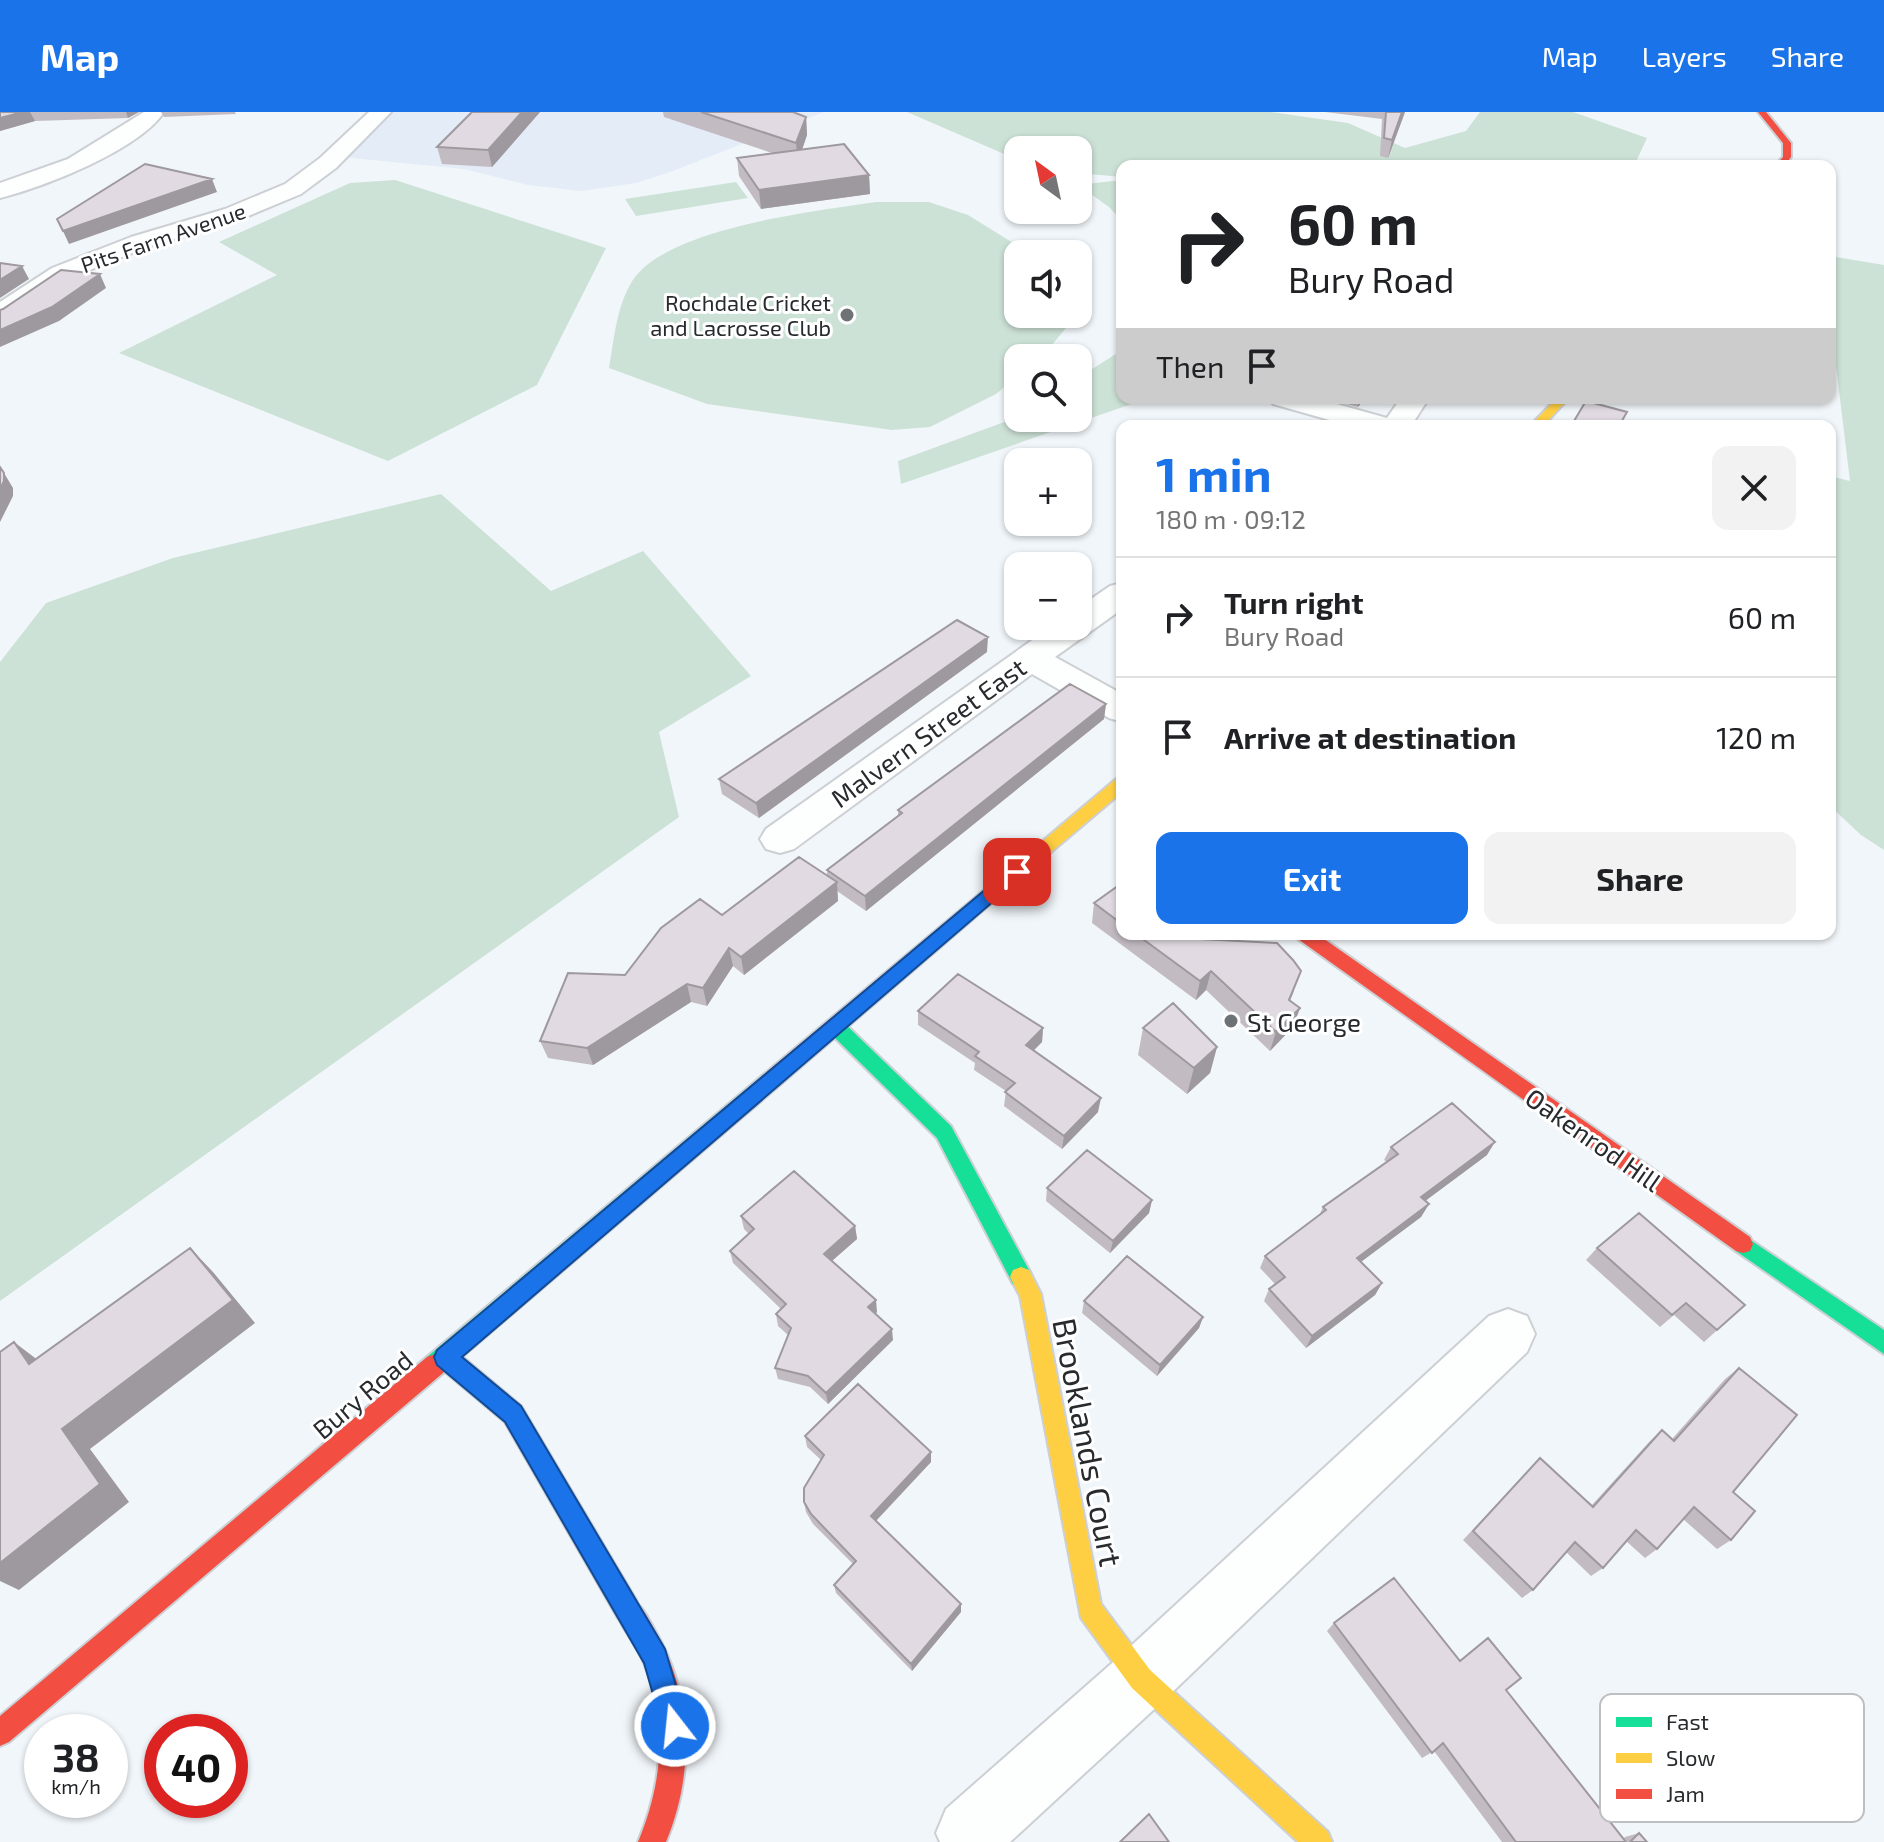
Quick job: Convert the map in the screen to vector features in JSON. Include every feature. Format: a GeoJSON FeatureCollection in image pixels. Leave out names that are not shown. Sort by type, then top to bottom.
{"type":"FeatureCollection","features":[{"type":"Feature","properties":{"kind":"street"},"geometry":{"type":"LineString","coordinates":[[0,191],[76,164],[148,121],[154,112]]}},
{"type":"Feature","properties":{"kind":"street","name":"Pits Farm Avenue"},"geometry":{"type":"LineString","coordinates":[[0,314],[61,273],[139,242],[233,214],[293,189],[328,163],[381,112]]}},
{"type":"Feature","properties":{"kind":"street"},"geometry":{"type":"LineString","coordinates":[[1762,112],[1787,143],[1784,160]]}},
{"type":"Feature","properties":{"kind":"street"},"geometry":{"type":"LineString","coordinates":[[1304,404],[1362,420]]}},
{"type":"Feature","properties":{"kind":"street"},"geometry":{"type":"LineString","coordinates":[[1542,420],[1557,404]]}},
{"type":"Feature","properties":{"kind":"street","name":"Malvern Street East"},"geometry":{"type":"LineString","coordinates":[[1092,614],[1116,597]]}},
{"type":"Feature","properties":{"kind":"street","name":"Malvern Street East"},"geometry":{"type":"LineString","coordinates":[[780,839],[1056,640]]}},
{"type":"Feature","properties":{"kind":"street"},"geometry":{"type":"LineString","coordinates":[[1031,658],[1116,707]]}},
{"type":"Feature","properties":{"kind":"street","name":"Bury Road"},"geometry":{"type":"LineString","coordinates":[[0,1733],[835,1026],[1116,795]]}},
{"type":"Feature","properties":{"kind":"street","name":"Oakenrod Hill"},"geometry":{"type":"LineString","coordinates":[[1313,940],[1884,1343]]}},
{"type":"Feature","properties":{"kind":"street","name":"Brooklands Court"},"geometry":{"type":"LineString","coordinates":[[835,1026],[944,1132],[1030,1294],[1090,1609],[1141,1679],[1318,1842]]}},
{"type":"Feature","properties":{"kind":"street"},"geometry":{"type":"LineString","coordinates":[[970,1833],[1141,1679],[1508,1334]]}},
{"type":"Feature","properties":{"kind":"street"},"geometry":{"type":"LineString","coordinates":[[445,1357],[513,1414],[656,1658],[675,1726],[665,1815],[652,1842]]}},
{"type":"Feature","properties":{"kind":"shaded area"},"geometry":{"type":"Polygon","coordinates":[[[386,112],[824,112],[670,172],[636,183],[581,191],[528,185],[464,169],[341,157],[386,112]]]}},
{"type":"Feature","properties":{"kind":"green space"},"geometry":{"type":"Polygon","coordinates":[[[907,112],[1271,112],[1348,123],[1405,148],[1466,131],[1480,112],[1573,112],[1647,138],[1637,160],[1116,160],[1116,176],[1092,174],[1092,136],[1004,136],[1004,154],[907,112]]]}},
{"type":"Feature","properties":{"kind":"green space"},"geometry":{"type":"Polygon","coordinates":[[[395,180],[606,248],[537,385],[388,461],[119,353],[277,275],[219,242],[350,183],[395,180]]]}},
{"type":"Feature","properties":{"kind":"green space"},"geometry":{"type":"Polygon","coordinates":[[[1116,181],[1116,215],[1092,195],[1092,183],[1116,181]]]}},
{"type":"Feature","properties":{"kind":"green space"},"geometry":{"type":"Polygon","coordinates":[[[736,182],[748,198],[636,216],[625,199],[736,182]]]}},
{"type":"Feature","properties":{"kind":"green space","name":"Rochdale Cricket and Lacrosse Club"},"geometry":{"type":"Polygon","coordinates":[[[876,202],[929,202],[968,215],[1008,240],[1004,240],[1004,328],[1066,328],[1053,344],[1004,344],[1004,387],[930,427],[892,430],[707,404],[609,368],[625,295],[646,265],[672,249],[705,236],[817,211],[876,202]]]}},
{"type":"Feature","properties":{"kind":"green space"},"geometry":{"type":"Polygon","coordinates":[[[1836,257],[1884,265],[1884,850],[1861,835],[1836,812],[1836,478],[1850,481],[1836,366],[1836,257]]]}},
{"type":"Feature","properties":{"kind":"green space"},"geometry":{"type":"Polygon","coordinates":[[[1116,354],[1116,404],[1132,404],[1092,418],[1092,369],[1116,354]]]}},
{"type":"Feature","properties":{"kind":"green space"},"geometry":{"type":"Polygon","coordinates":[[[1004,422],[1004,432],[1051,432],[901,484],[898,461],[1004,422]]]}},
{"type":"Feature","properties":{"kind":"green space"},"geometry":{"type":"Polygon","coordinates":[[[441,494],[551,591],[643,551],[751,676],[659,732],[679,817],[0,1301],[0,662],[46,603],[173,558],[441,494]]]}},
{"type":"Feature","properties":{"kind":"building"},"geometry":{"type":"Polygon","coordinates":[[[0,112],[23,112],[0,118],[0,112]]]}},
{"type":"Feature","properties":{"kind":"building"},"geometry":{"type":"Polygon","coordinates":[[[472,112],[522,112],[488,150],[437,147],[472,112]]]}},
{"type":"Feature","properties":{"kind":"building"},"geometry":{"type":"Polygon","coordinates":[[[701,112],[793,112],[806,117],[796,143],[701,112]]]}},
{"type":"Feature","properties":{"kind":"building"},"geometry":{"type":"Polygon","coordinates":[[[1386,112],[1402,112],[1392,140],[1384,138],[1386,112]]]}},
{"type":"Feature","properties":{"kind":"building"},"geometry":{"type":"Polygon","coordinates":[[[844,144],[869,175],[759,190],[737,158],[844,144]]]}},
{"type":"Feature","properties":{"kind":"building"},"geometry":{"type":"Polygon","coordinates":[[[145,164],[212,179],[63,231],[57,219],[145,164]]]}},
{"type":"Feature","properties":{"kind":"building"},"geometry":{"type":"Polygon","coordinates":[[[0,263],[22,266],[0,280],[0,263]]]}},
{"type":"Feature","properties":{"kind":"building"},"geometry":{"type":"Polygon","coordinates":[[[61,270],[100,274],[52,307],[0,330],[0,310],[61,270]]]}},
{"type":"Feature","properties":{"kind":"building"},"geometry":{"type":"Polygon","coordinates":[[[1584,404],[1627,412],[1622,420],[1575,420],[1584,404]]]}},
{"type":"Feature","properties":{"kind":"building"},"geometry":{"type":"Polygon","coordinates":[[[0,467],[4,481],[0,489],[0,467]]]}},
{"type":"Feature","properties":{"kind":"building"},"geometry":{"type":"Polygon","coordinates":[[[957,620],[988,637],[756,803],[719,779],[957,620]]]}},
{"type":"Feature","properties":{"kind":"building"},"geometry":{"type":"Polygon","coordinates":[[[1070,684],[1106,704],[865,896],[827,870],[902,813],[898,810],[1070,684]]]}},
{"type":"Feature","properties":{"kind":"building"},"geometry":{"type":"Polygon","coordinates":[[[799,857],[837,882],[741,957],[729,948],[703,988],[687,984],[587,1048],[540,1041],[568,973],[625,975],[661,928],[700,899],[722,915],[799,857]]]}},
{"type":"Feature","properties":{"kind":"building"},"geometry":{"type":"Polygon","coordinates":[[[1116,887],[1116,920],[1094,903],[1116,887]]]}},
{"type":"Feature","properties":{"kind":"building"},"geometry":{"type":"Polygon","coordinates":[[[1144,940],[1277,943],[1301,971],[1289,1000],[1300,1008],[1276,1032],[1211,971],[1200,981],[1144,940]]]}},
{"type":"Feature","properties":{"kind":"building"},"geometry":{"type":"Polygon","coordinates":[[[958,974],[1043,1028],[1026,1045],[1101,1098],[1064,1136],[1005,1092],[1015,1083],[975,1056],[979,1052],[918,1011],[958,974]]]}},
{"type":"Feature","properties":{"kind":"building"},"geometry":{"type":"Polygon","coordinates":[[[1173,1003],[1217,1047],[1194,1068],[1143,1028],[1173,1003]]]}},
{"type":"Feature","properties":{"kind":"building"},"geometry":{"type":"Polygon","coordinates":[[[1452,1103],[1495,1142],[1421,1197],[1429,1204],[1357,1258],[1382,1283],[1312,1336],[1269,1289],[1285,1277],[1265,1256],[1326,1210],[1323,1207],[1398,1154],[1391,1147],[1452,1103]]]}},
{"type":"Feature","properties":{"kind":"building"},"geometry":{"type":"Polygon","coordinates":[[[1087,1150],[1152,1200],[1113,1241],[1047,1188],[1087,1150]]]}},
{"type":"Feature","properties":{"kind":"building"},"geometry":{"type":"Polygon","coordinates":[[[794,1171],[855,1226],[824,1254],[876,1300],[868,1307],[892,1329],[826,1393],[808,1376],[775,1368],[791,1328],[776,1314],[786,1304],[730,1251],[754,1229],[741,1216],[794,1171]]]}},
{"type":"Feature","properties":{"kind":"building"},"geometry":{"type":"Polygon","coordinates":[[[1639,1213],[1745,1305],[1717,1330],[1686,1303],[1672,1315],[1597,1248],[1639,1213]]]}},
{"type":"Feature","properties":{"kind":"building"},"geometry":{"type":"Polygon","coordinates":[[[190,1248],[233,1300],[62,1429],[100,1484],[0,1563],[0,1352],[14,1342],[29,1364],[190,1248]]]}},
{"type":"Feature","properties":{"kind":"building"},"geometry":{"type":"Polygon","coordinates":[[[1127,1256],[1203,1317],[1160,1365],[1084,1301],[1127,1256]]]}},
{"type":"Feature","properties":{"kind":"building"},"geometry":{"type":"Polygon","coordinates":[[[1739,1368],[1797,1415],[1733,1492],[1755,1511],[1731,1540],[1694,1507],[1657,1549],[1636,1530],[1603,1568],[1575,1542],[1533,1590],[1473,1531],[1540,1458],[1593,1507],[1662,1430],[1674,1441],[1739,1368]]]}},
{"type":"Feature","properties":{"kind":"building"},"geometry":{"type":"Polygon","coordinates":[[[858,1384],[931,1452],[871,1516],[961,1604],[911,1664],[834,1585],[856,1561],[811,1514],[804,1502],[804,1488],[824,1455],[805,1436],[858,1384]]]}},
{"type":"Feature","properties":{"kind":"building"},"geometry":{"type":"Polygon","coordinates":[[[1394,1578],[1460,1661],[1488,1638],[1521,1678],[1506,1690],[1600,1809],[1600,1822],[1610,1822],[1626,1842],[1516,1842],[1443,1743],[1432,1753],[1334,1623],[1394,1578]]]}},
{"type":"Feature","properties":{"kind":"building"},"geometry":{"type":"Polygon","coordinates":[[[1149,1814],[1169,1842],[1120,1842],[1149,1814]]]}},
{"type":"Feature","properties":{"kind":"building"},"geometry":{"type":"Polygon","coordinates":[[[1639,1833],[1647,1842],[1630,1842],[1639,1833]]]}},
{"type":"Feature","properties":{"kind":"traffic: fast"},"geometry":{"type":"LineString","coordinates":[[835,1026],[944,1132],[1021,1277]]}},
{"type":"Feature","properties":{"kind":"traffic: fast"},"geometry":{"type":"LineString","coordinates":[[435,1365],[769,1082]]}},
{"type":"Feature","properties":{"kind":"traffic: fast"},"geometry":{"type":"LineString","coordinates":[[1743,1244],[1884,1343]]}},
{"type":"Feature","properties":{"kind":"traffic: slow"},"geometry":{"type":"LineString","coordinates":[[1542,420],[1557,404]]}},
{"type":"Feature","properties":{"kind":"traffic: slow"},"geometry":{"type":"LineString","coordinates":[[1025,865],[1116,788]]}},
{"type":"Feature","properties":{"kind":"traffic: slow"},"geometry":{"type":"LineString","coordinates":[[1021,1277],[1030,1294],[1090,1609],[1141,1679],[1318,1842]]}},
{"type":"Feature","properties":{"kind":"traffic: slow"},"geometry":{"type":"LineString","coordinates":[[445,1357],[513,1414],[627,1609]]}},
{"type":"Feature","properties":{"kind":"traffic: jam"},"geometry":{"type":"LineString","coordinates":[[1762,112],[1787,143],[1784,160]]}},
{"type":"Feature","properties":{"kind":"traffic: jam"},"geometry":{"type":"LineString","coordinates":[[769,1082],[1025,865]]}},
{"type":"Feature","properties":{"kind":"traffic: jam"},"geometry":{"type":"LineString","coordinates":[[1312,940],[1743,1244]]}},
{"type":"Feature","properties":{"kind":"traffic: jam"},"geometry":{"type":"LineString","coordinates":[[0,1733],[435,1365]]}},
{"type":"Feature","properties":{"kind":"traffic: jam"},"geometry":{"type":"LineString","coordinates":[[627,1609],[655,1657],[673,1726],[668,1798],[652,1842]]}},
{"type":"Feature","properties":{"kind":"place","name":"Rochdale Cricket and Lacrosse Club"},"geometry":{"type":"Point","coordinates":[847,315]}},
{"type":"Feature","properties":{"kind":"place","name":"St George"},"geometry":{"type":"Point","coordinates":[1231,1021]}},
{"type":"Feature","properties":{"kind":"route"},"geometry":{"type":"LineString","coordinates":[[675,1726],[656,1658],[513,1414],[445,1357],[1017,872]]}}]}
